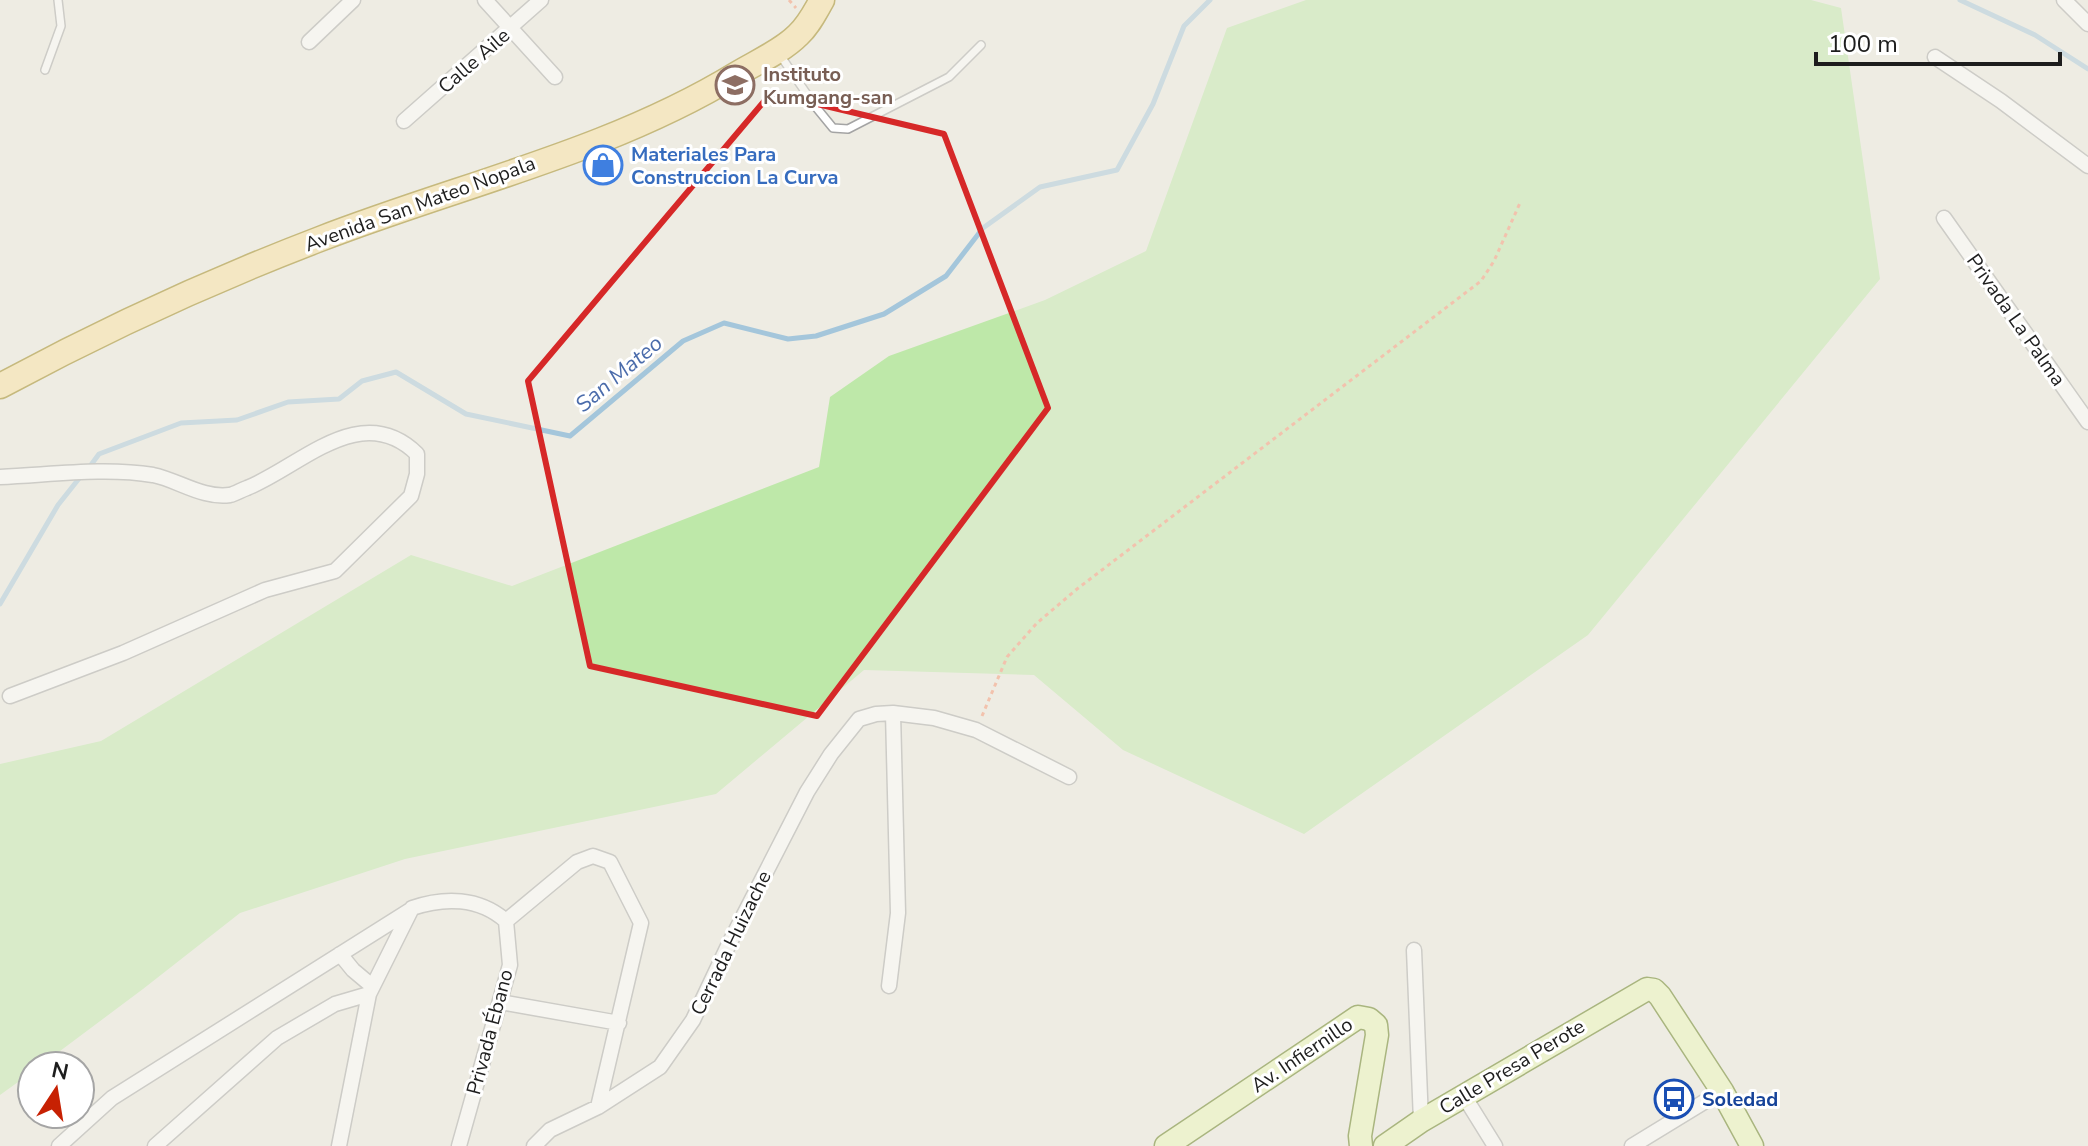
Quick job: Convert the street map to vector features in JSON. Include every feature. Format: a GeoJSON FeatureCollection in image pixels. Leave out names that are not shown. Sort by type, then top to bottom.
{"type":"FeatureCollection","features":[{"type":"Feature","properties":{"kind":"main road","name":"Avenida San Mateo Nopala"},"geometry":{"type":"LineString","coordinates":[[0,386],[89,338],[205,285],[321,238],[632,128],[710,90],[797,37],[822,0]]}},
{"type":"Feature","properties":{"kind":"street"},"geometry":{"type":"LineString","coordinates":[[309,42],[353,0]]}},
{"type":"Feature","properties":{"kind":"street"},"geometry":{"type":"LineString","coordinates":[[485,0],[555,77]]}},
{"type":"Feature","properties":{"kind":"street","name":"Calle Aile"},"geometry":{"type":"LineString","coordinates":[[404,121],[541,0]]}},
{"type":"Feature","properties":{"kind":"street"},"geometry":{"type":"LineString","coordinates":[[2064,0],[2088,24]]}},
{"type":"Feature","properties":{"kind":"street"},"geometry":{"type":"LineString","coordinates":[[1935,57],[2001,101],[2088,166]]}},
{"type":"Feature","properties":{"kind":"street","name":"Privada La Palma"},"geometry":{"type":"LineString","coordinates":[[1944,218],[2088,422]]}},
{"type":"Feature","properties":{"kind":"street"},"geometry":{"type":"LineString","coordinates":[[0,477],[124,472],[156,476],[204,492],[229,495],[262,482],[331,441],[353,434],[385,434],[405,442],[417,454],[417,474],[411,496],[335,571],[265,590],[123,653],[10,696]]}},
{"type":"Feature","properties":{"kind":"street"},"geometry":{"type":"LineString","coordinates":[[889,986],[898,913],[893,713]]}},
{"type":"Feature","properties":{"kind":"street","name":"Cerrada Huizache"},"geometry":{"type":"LineString","coordinates":[[534,1146],[550,1130],[598,1107],[660,1067],[693,1020],[800,806],[831,754],[859,719],[893,713],[934,718],[976,730],[1069,777]]}},
{"type":"Feature","properties":{"kind":"street"},"geometry":{"type":"LineString","coordinates":[[59,1146],[112,1098],[412,908],[433,901],[455,900],[493,909],[506,921],[577,862],[593,856],[610,862],[641,923],[598,1107]]}},
{"type":"Feature","properties":{"kind":"street"},"geometry":{"type":"LineString","coordinates":[[339,1146],[370,990],[412,908]]}},
{"type":"Feature","properties":{"kind":"street","name":"Privada Ébano"},"geometry":{"type":"LineString","coordinates":[[459,1146],[510,965],[506,921]]}},
{"type":"Feature","properties":{"kind":"street"},"geometry":{"type":"LineString","coordinates":[[1414,950],[1421,1121]]}},
{"type":"Feature","properties":{"kind":"street"},"geometry":{"type":"LineString","coordinates":[[340,954],[370,990]]}},
{"type":"Feature","properties":{"kind":"street"},"geometry":{"type":"LineString","coordinates":[[155,1146],[277,1038],[335,1004],[370,990]]}},
{"type":"Feature","properties":{"kind":"street","name":"Calle Presa Perote"},"geometry":{"type":"LineString","coordinates":[[1394,1143],[1421,1121],[1642,990],[1654,990],[1660,996],[1722,1091]]}},
{"type":"Feature","properties":{"kind":"street"},"geometry":{"type":"LineString","coordinates":[[500,1002],[619,1023]]}},
{"type":"Feature","properties":{"kind":"street","name":"Av. Infiernillo"},"geometry":{"type":"LineString","coordinates":[[1166,1146],[1358,1017],[1369,1019],[1376,1025],[1377,1035],[1360,1136],[1361,1146]]}},
{"type":"Feature","properties":{"kind":"street"},"geometry":{"type":"LineString","coordinates":[[1632,1146],[1722,1091],[1752,1146]]}},
{"type":"Feature","properties":{"kind":"street"},"geometry":{"type":"LineString","coordinates":[[1464,1096],[1495,1146]]}},
{"type":"Feature","properties":{"kind":"lane"},"geometry":{"type":"LineString","coordinates":[[45,70],[61,26],[58,0]]}},
{"type":"Feature","properties":{"kind":"lane"},"geometry":{"type":"LineString","coordinates":[[777,49],[833,128],[848,129],[949,77],[981,45]]}},
{"type":"Feature","properties":{"kind":"path"},"geometry":{"type":"LineString","coordinates":[[976,730],[1007,657],[1037,623],[1077,589],[1481,281],[1494,261],[1520,203]]}},
{"type":"Feature","properties":{"kind":"highlighted area"},"geometry":{"type":"Polygon","coordinates":[[[771,93],[944,134],[1048,408],[817,716],[590,666],[528,381],[771,93]]]}},
{"type":"Feature","properties":{"kind":"green space"},"geometry":{"type":"Polygon","coordinates":[[[1306,0],[1811,0],[1841,8],[1880,279],[1588,635],[1304,834],[1123,750],[1034,675],[864,670],[716,794],[405,859],[240,913],[61,1050],[16,1050],[16,1084],[0,1095],[0,764],[101,741],[411,555],[512,586],[819,467],[830,397],[889,356],[1045,300],[1146,251],[1227,28],[1306,0]]]}},
{"type":"Feature","properties":{"kind":"waterway","name":"San Mateo"},"geometry":{"type":"LineString","coordinates":[[88,469],[99,454],[181,423],[237,420],[288,402],[339,399],[362,381],[396,372],[466,414],[570,436],[683,341],[724,323],[788,339],[816,336],[884,314],[946,276],[983,228],[1040,187],[1117,170],[1153,104],[1184,26],[1210,0]]}},
{"type":"Feature","properties":{"kind":"waterway","name":"San Mateo"},"geometry":{"type":"LineString","coordinates":[[1960,0],[2035,35],[2088,69]]}},
{"type":"Feature","properties":{"kind":"waterway","name":"San Mateo"},"geometry":{"type":"LineString","coordinates":[[0,604],[58,505],[81,476]]}},
{"type":"Feature","properties":{"kind":"place","name":"Instituto Kumgang-san"},"geometry":{"type":"Point","coordinates":[735,85]}},
{"type":"Feature","properties":{"kind":"place","name":"Materiales Para Construccion La Curva"},"geometry":{"type":"Point","coordinates":[603,165]}},
{"type":"Feature","properties":{"kind":"place","name":"Soledad"},"geometry":{"type":"Point","coordinates":[1674,1099]}}]}
